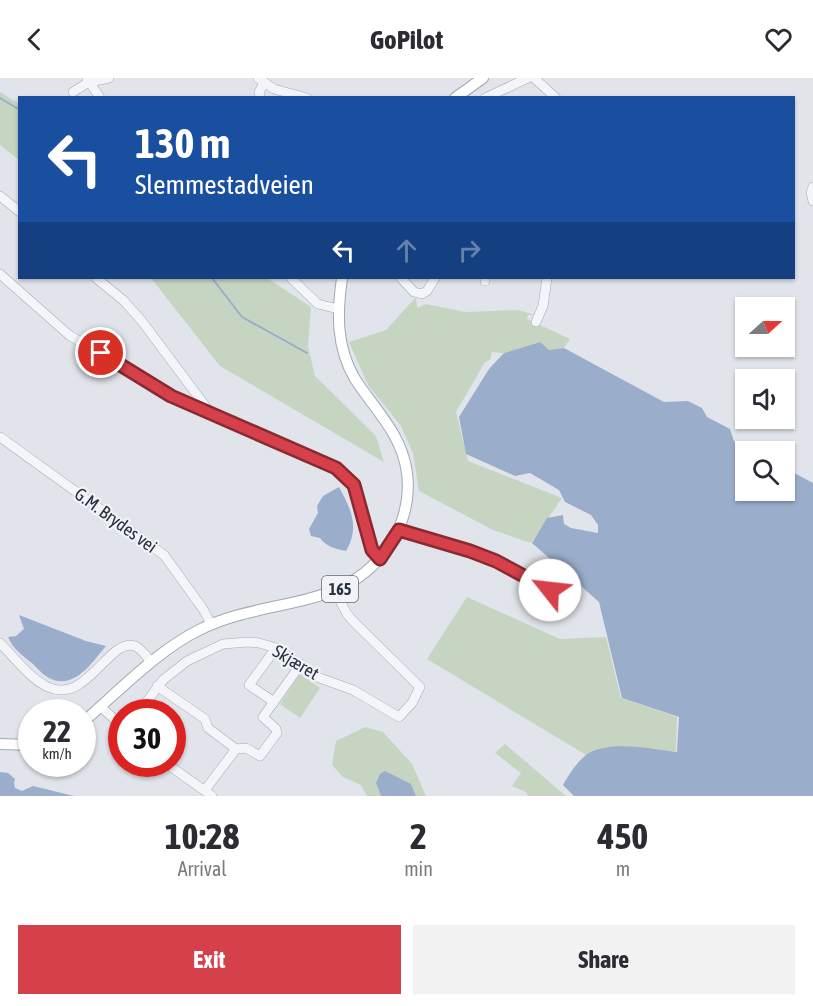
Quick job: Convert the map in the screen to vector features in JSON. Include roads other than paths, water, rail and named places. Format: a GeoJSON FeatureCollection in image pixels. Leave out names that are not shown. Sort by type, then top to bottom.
{"type":"FeatureCollection","features":[{"type":"Feature","properties":{"kind":"main road"},"geometry":{"type":"LineString","coordinates":[[456,96],[483,78]]}},
{"type":"Feature","properties":{"kind":"main road","name":"165"},"geometry":{"type":"LineString","coordinates":[[96,711],[151,662],[181,640],[211,624],[243,613],[335,591],[355,582],[380,559],[399,530],[408,494],[408,479],[403,453],[393,430],[355,378],[347,362],[340,338],[339,309],[342,279]]}},
{"type":"Feature","properties":{"kind":"main road"},"geometry":{"type":"LineString","coordinates":[[0,744],[18,745]]}},
{"type":"Feature","properties":{"kind":"street"},"geometry":{"type":"LineString","coordinates":[[73,92],[88,80],[109,78]]}},
{"type":"Feature","properties":{"kind":"street"},"geometry":{"type":"LineString","coordinates":[[489,96],[528,78]]}},
{"type":"Feature","properties":{"kind":"street"},"geometry":{"type":"LineString","coordinates":[[534,78],[554,96]]}},
{"type":"Feature","properties":{"kind":"street"},"geometry":{"type":"LineString","coordinates":[[88,80],[99,96]]}},
{"type":"Feature","properties":{"kind":"street"},"geometry":{"type":"LineString","coordinates":[[260,96],[261,80],[274,88],[300,96]]}},
{"type":"Feature","properties":{"kind":"street"},"geometry":{"type":"LineString","coordinates":[[813,187],[811,193],[813,201]]}},
{"type":"Feature","properties":{"kind":"street"},"geometry":{"type":"LineString","coordinates":[[0,196],[18,211]]}},
{"type":"Feature","properties":{"kind":"street"},"geometry":{"type":"LineString","coordinates":[[0,274],[69,334],[171,396],[315,458],[345,475],[356,489],[372,550],[380,559]]}},
{"type":"Feature","properties":{"kind":"street"},"geometry":{"type":"LineString","coordinates":[[97,279],[123,300],[141,320],[211,413]]}},
{"type":"Feature","properties":{"kind":"street"},"geometry":{"type":"LineString","coordinates":[[292,279],[318,304],[339,309]]}},
{"type":"Feature","properties":{"kind":"street"},"geometry":{"type":"LineString","coordinates":[[402,279],[414,292],[422,294],[427,291],[434,279]]}},
{"type":"Feature","properties":{"kind":"street"},"geometry":{"type":"LineString","coordinates":[[536,322],[543,306],[547,279]]}},
{"type":"Feature","properties":{"kind":"street","name":"G.M. Brydes vei"},"geometry":{"type":"LineString","coordinates":[[0,437],[164,555],[203,609],[211,624]]}},
{"type":"Feature","properties":{"kind":"street"},"geometry":{"type":"LineString","coordinates":[[399,530],[496,561],[550,590]]}},
{"type":"Feature","properties":{"kind":"street","name":"Skjæret"},"geometry":{"type":"LineString","coordinates":[[148,699],[157,686],[187,661],[224,644],[247,642],[276,648],[317,677],[353,690],[399,717],[412,703],[420,687],[374,644],[347,614],[335,591]]}},
{"type":"Feature","properties":{"kind":"street"},"geometry":{"type":"LineString","coordinates":[[0,643],[34,677],[48,687],[62,691],[74,688],[112,655],[129,645],[137,647],[151,662]]}},
{"type":"Feature","properties":{"kind":"street"},"geometry":{"type":"LineString","coordinates":[[274,702],[249,685],[276,648]]}},
{"type":"Feature","properties":{"kind":"street"},"geometry":{"type":"LineString","coordinates":[[157,686],[205,719],[208,728],[236,749],[246,748],[260,756],[277,733],[276,729],[263,717],[301,664]]}},
{"type":"Feature","properties":{"kind":"street"},"geometry":{"type":"LineString","coordinates":[[101,707],[108,713]]}},
{"type":"Feature","properties":{"kind":"street"},"geometry":{"type":"LineString","coordinates":[[185,777],[208,793],[236,749]]}},
{"type":"Feature","properties":{"kind":"water"},"geometry":{"type":"Polygon","coordinates":[[[540,342],[549,350],[564,348],[664,402],[688,401],[702,408],[707,417],[730,429],[735,441],[735,501],[795,501],[795,473],[813,483],[813,796],[574,796],[563,785],[581,759],[598,749],[633,746],[677,752],[679,717],[622,698],[599,602],[532,543],[547,518],[563,515],[564,524],[571,528],[598,533],[598,525],[591,515],[565,502],[559,490],[530,473],[515,476],[466,454],[459,417],[489,369],[504,353],[540,342]]]}},
{"type":"Feature","properties":{"kind":"water"},"geometry":{"type":"Polygon","coordinates":[[[339,487],[350,511],[353,526],[346,551],[325,544],[320,538],[311,536],[309,529],[318,513],[317,506],[323,496],[339,487]]]}},
{"type":"Feature","properties":{"kind":"water"},"geometry":{"type":"Polygon","coordinates":[[[19,615],[86,641],[106,646],[76,677],[60,681],[51,679],[19,652],[8,637],[16,636],[24,629],[19,615]]]}},
{"type":"Feature","properties":{"kind":"water"},"geometry":{"type":"Polygon","coordinates":[[[385,771],[411,784],[416,796],[381,796],[376,783],[380,774],[385,771]]]}},
{"type":"Feature","properties":{"kind":"water"},"geometry":{"type":"Polygon","coordinates":[[[0,772],[8,773],[15,779],[15,788],[22,791],[33,786],[74,796],[0,796],[0,772]]]}},
{"type":"Feature","properties":{"kind":"waterway"},"geometry":{"type":"LineString","coordinates":[[0,98],[18,109]]}},
{"type":"Feature","properties":{"kind":"waterway"},"geometry":{"type":"LineString","coordinates":[[213,279],[242,317],[307,353]]}}]}
